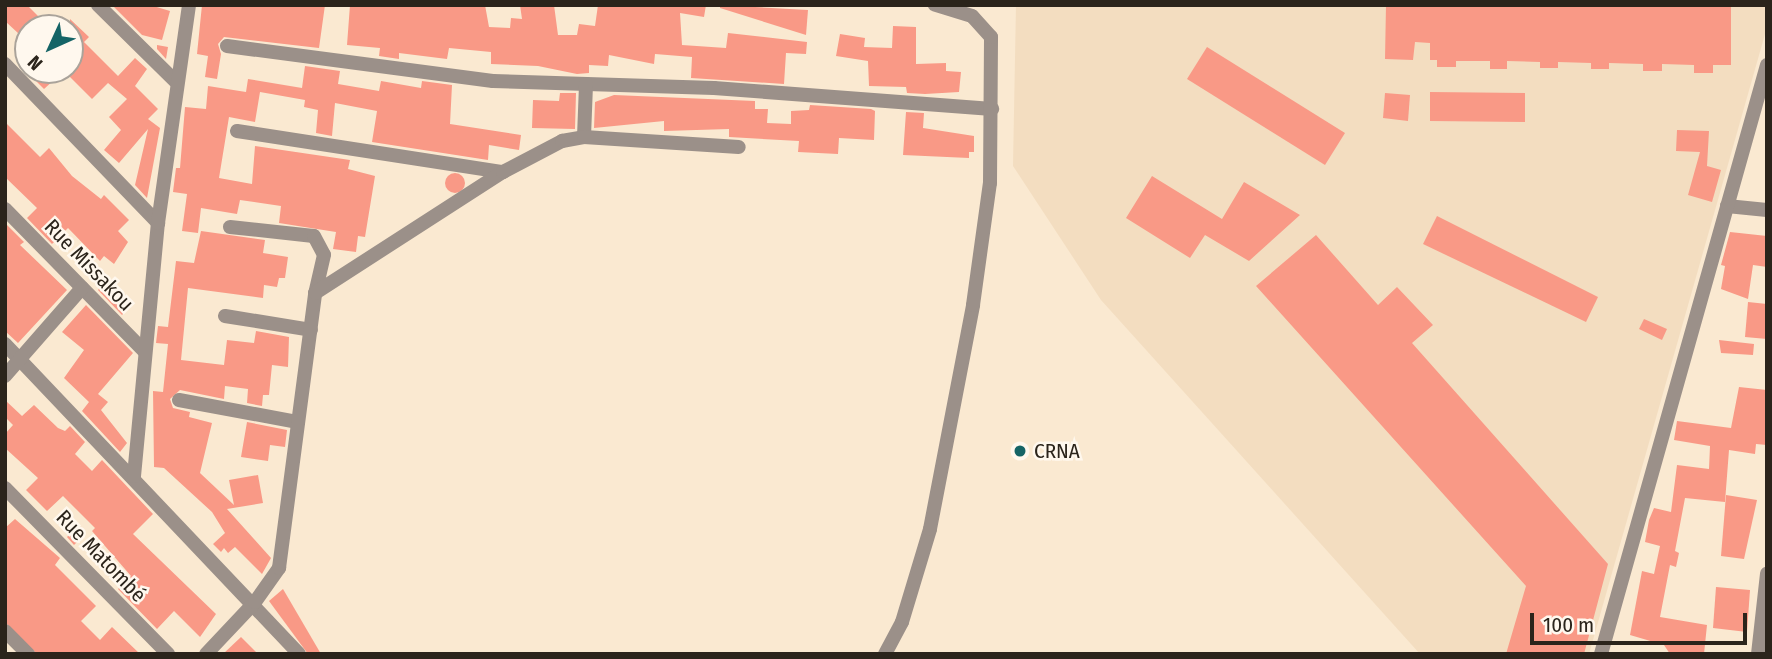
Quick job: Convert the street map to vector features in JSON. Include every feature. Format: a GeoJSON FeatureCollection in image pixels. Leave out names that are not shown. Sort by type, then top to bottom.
{"type":"FeatureCollection","features":[{"type":"Feature","properties":{"kind":"street"},"geometry":{"type":"LineString","coordinates":[[98,5],[175,81]]}},
{"type":"Feature","properties":{"kind":"street"},"geometry":{"type":"LineString","coordinates":[[134,476],[158,223],[175,81],[189,5]]}},
{"type":"Feature","properties":{"kind":"street"},"geometry":{"type":"LineString","coordinates":[[885,654],[902,622],[930,529],[973,304],[990,183],[993,49],[985,26],[972,16],[935,5]]}},
{"type":"Feature","properties":{"kind":"street"},"geometry":{"type":"LineString","coordinates":[[228,46],[493,81],[714,88],[992,109]]}},
{"type":"Feature","properties":{"kind":"street"},"geometry":{"type":"LineString","coordinates":[[5,64],[158,223]]}},
{"type":"Feature","properties":{"kind":"street"},"geometry":{"type":"LineString","coordinates":[[1601,654],[1767,65]]}},
{"type":"Feature","properties":{"kind":"street"},"geometry":{"type":"LineString","coordinates":[[584,137],[586,84]]}},
{"type":"Feature","properties":{"kind":"street"},"geometry":{"type":"LineString","coordinates":[[237,131],[503,172]]}},
{"type":"Feature","properties":{"kind":"street"},"geometry":{"type":"LineString","coordinates":[[315,293],[503,172],[562,141],[584,137],[739,147]]}},
{"type":"Feature","properties":{"kind":"street"},"geometry":{"type":"LineString","coordinates":[[1727,206],[1767,210]]}},
{"type":"Feature","properties":{"kind":"street","name":"Rue Missakou"},"geometry":{"type":"LineString","coordinates":[[5,209],[144,351]]}},
{"type":"Feature","properties":{"kind":"street"},"geometry":{"type":"LineString","coordinates":[[206,654],[255,602],[279,568],[315,293],[324,247],[314,236],[230,227]]}},
{"type":"Feature","properties":{"kind":"street"},"geometry":{"type":"LineString","coordinates":[[5,376],[82,288]]}},
{"type":"Feature","properties":{"kind":"street"},"geometry":{"type":"LineString","coordinates":[[225,316],[311,330]]}},
{"type":"Feature","properties":{"kind":"street"},"geometry":{"type":"LineString","coordinates":[[5,344],[255,602],[299,654]]}},
{"type":"Feature","properties":{"kind":"street"},"geometry":{"type":"LineString","coordinates":[[179,400],[298,422]]}},
{"type":"Feature","properties":{"kind":"street","name":"Rue Matombé"},"geometry":{"type":"LineString","coordinates":[[5,488],[167,654]]}},
{"type":"Feature","properties":{"kind":"street"},"geometry":{"type":"LineString","coordinates":[[1758,654],[1767,574]]}},
{"type":"Feature","properties":{"kind":"street"},"geometry":{"type":"LineString","coordinates":[[5,631],[28,654]]}},
{"type":"Feature","properties":{"kind":"shaded area"},"geometry":{"type":"Polygon","coordinates":[[[1016,5],[1767,5],[1767,27],[1589,654],[1420,654],[1101,300],[1013,166],[1016,5]]]}},
{"type":"Feature","properties":{"kind":"building"},"geometry":{"type":"Polygon","coordinates":[[[5,5],[27,5],[36,14],[14,14],[14,29],[5,21],[5,5]]]}},
{"type":"Feature","properties":{"kind":"building"},"geometry":{"type":"Polygon","coordinates":[[[112,5],[150,5],[170,11],[162,40],[142,35],[112,5]]]}},
{"type":"Feature","properties":{"kind":"building"},"geometry":{"type":"Polygon","coordinates":[[[202,5],[325,5],[319,48],[224,37],[218,44],[221,54],[217,79],[205,77],[208,56],[197,54],[202,5]]]}},
{"type":"Feature","properties":{"kind":"building"},"geometry":{"type":"Polygon","coordinates":[[[350,5],[485,5],[489,27],[510,28],[511,18],[522,19],[520,5],[554,5],[558,35],[577,35],[579,24],[595,26],[598,5],[706,5],[704,17],[680,13],[682,45],[726,48],[728,33],[807,42],[806,54],[786,53],[784,84],[691,78],[692,57],[655,54],[654,64],[609,55],[608,66],[589,65],[589,73],[577,74],[538,66],[491,64],[491,52],[449,48],[447,59],[399,53],[399,59],[379,56],[380,48],[347,45],[350,5]]]}},
{"type":"Feature","properties":{"kind":"building"},"geometry":{"type":"Polygon","coordinates":[[[720,5],[808,10],[806,35],[720,8],[720,5]]]}},
{"type":"Feature","properties":{"kind":"building"},"geometry":{"type":"Polygon","coordinates":[[[1386,5],[1731,5],[1731,65],[1713,65],[1713,73],[1694,73],[1694,65],[1662,64],[1662,71],[1643,71],[1643,64],[1609,63],[1609,69],[1591,69],[1591,63],[1558,62],[1558,68],[1540,68],[1540,62],[1507,61],[1507,69],[1490,69],[1490,61],[1456,61],[1456,67],[1437,67],[1437,60],[1430,60],[1430,43],[1415,42],[1413,60],[1385,59],[1386,5]]]}},
{"type":"Feature","properties":{"kind":"building"},"geometry":{"type":"Polygon","coordinates":[[[893,26],[916,27],[916,64],[946,63],[946,71],[961,72],[959,92],[907,93],[906,87],[869,86],[868,61],[836,56],[840,34],[865,38],[864,47],[892,48],[893,26]]]}},
{"type":"Feature","properties":{"kind":"building"},"geometry":{"type":"Polygon","coordinates":[[[84,42],[118,76],[135,58],[147,69],[135,86],[158,109],[148,119],[160,128],[147,198],[135,185],[148,129],[119,163],[104,150],[121,130],[109,117],[127,99],[108,83],[92,99],[77,84],[84,84],[84,42]]]}},
{"type":"Feature","properties":{"kind":"building"},"geometry":{"type":"Polygon","coordinates":[[[157,45],[168,47],[166,59],[157,49],[157,45]]]}},
{"type":"Feature","properties":{"kind":"building"},"geometry":{"type":"Polygon","coordinates":[[[1207,47],[1345,133],[1325,165],[1187,79],[1207,47]]]}},
{"type":"Feature","properties":{"kind":"building"},"geometry":{"type":"Polygon","coordinates":[[[305,66],[340,71],[338,84],[379,91],[381,81],[421,88],[422,81],[452,85],[450,124],[521,135],[519,150],[489,145],[488,160],[372,142],[377,111],[335,103],[332,136],[316,133],[318,110],[304,107],[305,100],[260,92],[255,122],[229,117],[219,178],[252,184],[255,146],[350,160],[348,169],[375,176],[365,237],[358,236],[356,252],[333,249],[336,232],[279,223],[281,206],[240,200],[237,214],[201,208],[198,233],[182,231],[187,194],[173,192],[176,168],[180,168],[185,107],[206,109],[208,86],[246,92],[248,79],[302,88],[305,66]]]}},
{"type":"Feature","properties":{"kind":"building"},"geometry":{"type":"Polygon","coordinates":[[[1430,92],[1525,93],[1525,122],[1430,121],[1430,92]]]}},
{"type":"Feature","properties":{"kind":"building"},"geometry":{"type":"Polygon","coordinates":[[[560,93],[576,93],[575,129],[532,128],[533,100],[559,101],[560,93]]]}},
{"type":"Feature","properties":{"kind":"building"},"geometry":{"type":"Polygon","coordinates":[[[1385,93],[1410,95],[1408,121],[1383,118],[1385,93]]]}},
{"type":"Feature","properties":{"kind":"building"},"geometry":{"type":"Polygon","coordinates":[[[614,95],[755,101],[755,109],[768,109],[767,123],[791,124],[791,111],[809,110],[810,105],[871,109],[875,111],[874,140],[839,138],[838,154],[798,152],[799,141],[729,137],[729,129],[664,131],[664,121],[594,128],[595,102],[614,95]]]}},
{"type":"Feature","properties":{"kind":"building"},"geometry":{"type":"Polygon","coordinates":[[[906,112],[924,113],[923,128],[974,136],[974,152],[969,152],[969,158],[903,155],[906,112]]]}},
{"type":"Feature","properties":{"kind":"building"},"geometry":{"type":"Polygon","coordinates":[[[5,122],[40,157],[49,148],[72,176],[101,199],[104,195],[129,220],[118,231],[128,242],[114,264],[104,256],[100,261],[68,228],[52,244],[27,218],[37,208],[5,177],[5,122]]]}},
{"type":"Feature","properties":{"kind":"building"},"geometry":{"type":"Polygon","coordinates":[[[1677,130],[1709,131],[1707,166],[1721,170],[1712,202],[1688,195],[1700,152],[1676,151],[1677,130]]]}},
{"type":"Feature","properties":{"kind":"building"},"geometry":{"type":"Polygon","coordinates":[[[455,173],[462,176],[465,183],[462,190],[455,193],[448,190],[445,183],[448,176],[455,173]]]}},
{"type":"Feature","properties":{"kind":"building"},"geometry":{"type":"Polygon","coordinates":[[[1152,176],[1222,219],[1244,182],[1300,215],[1249,261],[1205,235],[1190,258],[1126,218],[1152,176]]]}},
{"type":"Feature","properties":{"kind":"building"},"geometry":{"type":"Polygon","coordinates":[[[1437,216],[1598,297],[1586,322],[1423,244],[1437,216]]]}},
{"type":"Feature","properties":{"kind":"building"},"geometry":{"type":"Polygon","coordinates":[[[5,223],[24,242],[20,245],[67,290],[18,343],[5,331],[5,223]]]}},
{"type":"Feature","properties":{"kind":"building"},"geometry":{"type":"Polygon","coordinates":[[[201,231],[265,240],[263,253],[288,257],[285,278],[279,278],[277,287],[264,285],[263,298],[188,288],[181,360],[224,365],[227,340],[254,343],[256,331],[289,337],[288,367],[272,365],[269,395],[263,395],[262,406],[247,403],[248,389],[225,386],[224,399],[180,390],[170,399],[173,408],[190,412],[189,417],[212,423],[200,473],[234,505],[229,480],[258,475],[263,503],[227,509],[271,558],[262,574],[235,547],[228,553],[224,548],[221,552],[213,544],[225,533],[212,512],[164,468],[154,467],[153,391],[163,392],[168,344],[156,343],[158,326],[168,327],[176,261],[194,263],[201,231]]]}},
{"type":"Feature","properties":{"kind":"building"},"geometry":{"type":"Polygon","coordinates":[[[1730,232],[1767,236],[1767,267],[1753,265],[1748,299],[1721,289],[1725,266],[1721,265],[1730,232]]]}},
{"type":"Feature","properties":{"kind":"building"},"geometry":{"type":"Polygon","coordinates":[[[1316,235],[1378,305],[1397,287],[1433,325],[1412,343],[1608,564],[1584,654],[1506,654],[1526,586],[1256,286],[1316,235]]]}},
{"type":"Feature","properties":{"kind":"building"},"geometry":{"type":"Polygon","coordinates":[[[108,278],[133,303],[122,315],[98,290],[108,278]]]}},
{"type":"Feature","properties":{"kind":"building"},"geometry":{"type":"Polygon","coordinates":[[[1748,302],[1767,304],[1767,339],[1745,337],[1748,302]]]}},
{"type":"Feature","properties":{"kind":"building"},"geometry":{"type":"Polygon","coordinates":[[[86,305],[133,353],[98,394],[108,402],[101,410],[127,443],[120,452],[82,411],[89,402],[64,378],[84,350],[62,332],[86,305]]]}},
{"type":"Feature","properties":{"kind":"building"},"geometry":{"type":"Polygon","coordinates":[[[1644,319],[1667,329],[1662,340],[1639,329],[1644,319]]]}},
{"type":"Feature","properties":{"kind":"building"},"geometry":{"type":"Polygon","coordinates":[[[1719,340],[1754,344],[1753,355],[1721,353],[1719,340]]]}},
{"type":"Feature","properties":{"kind":"building"},"geometry":{"type":"Polygon","coordinates":[[[1739,387],[1767,390],[1767,445],[1756,444],[1755,454],[1729,450],[1725,502],[1685,498],[1675,551],[1679,553],[1676,567],[1670,565],[1660,617],[1707,625],[1704,654],[1670,654],[1664,645],[1630,635],[1642,571],[1654,574],[1660,546],[1645,542],[1649,520],[1654,508],[1671,512],[1677,465],[1709,469],[1710,446],[1674,440],[1677,421],[1731,428],[1739,387]]]}},
{"type":"Feature","properties":{"kind":"building"},"geometry":{"type":"Polygon","coordinates":[[[5,400],[22,416],[34,405],[58,428],[65,431],[70,426],[85,442],[75,454],[92,471],[102,460],[153,514],[133,534],[216,614],[200,637],[174,611],[157,629],[118,589],[131,576],[92,531],[95,528],[63,496],[47,511],[26,490],[38,478],[5,448],[5,434],[13,425],[5,417],[5,400]]]}},
{"type":"Feature","properties":{"kind":"building"},"geometry":{"type":"Polygon","coordinates":[[[247,422],[287,430],[285,447],[270,445],[268,461],[241,457],[247,422]]]}},
{"type":"Feature","properties":{"kind":"building"},"geometry":{"type":"Polygon","coordinates":[[[1726,495],[1757,500],[1744,559],[1721,556],[1726,495]]]}},
{"type":"Feature","properties":{"kind":"building"},"geometry":{"type":"Polygon","coordinates":[[[15,519],[60,558],[55,565],[96,606],[81,621],[100,640],[112,627],[140,654],[37,654],[5,622],[5,528],[15,519]]]}},
{"type":"Feature","properties":{"kind":"building"},"geometry":{"type":"Polygon","coordinates":[[[74,530],[81,538],[74,545],[67,537],[74,530]]]}},
{"type":"Feature","properties":{"kind":"building"},"geometry":{"type":"Polygon","coordinates":[[[1716,587],[1750,590],[1747,632],[1713,628],[1716,587]]]}},
{"type":"Feature","properties":{"kind":"building"},"geometry":{"type":"Polygon","coordinates":[[[283,589],[321,654],[308,654],[269,601],[283,589]]]}},
{"type":"Feature","properties":{"kind":"building"},"geometry":{"type":"Polygon","coordinates":[[[241,637],[258,654],[223,654],[241,637]]]}},
{"type":"Feature","properties":{"kind":"place","name":"CRNA"},"geometry":{"type":"Point","coordinates":[1020,451]}}]}
